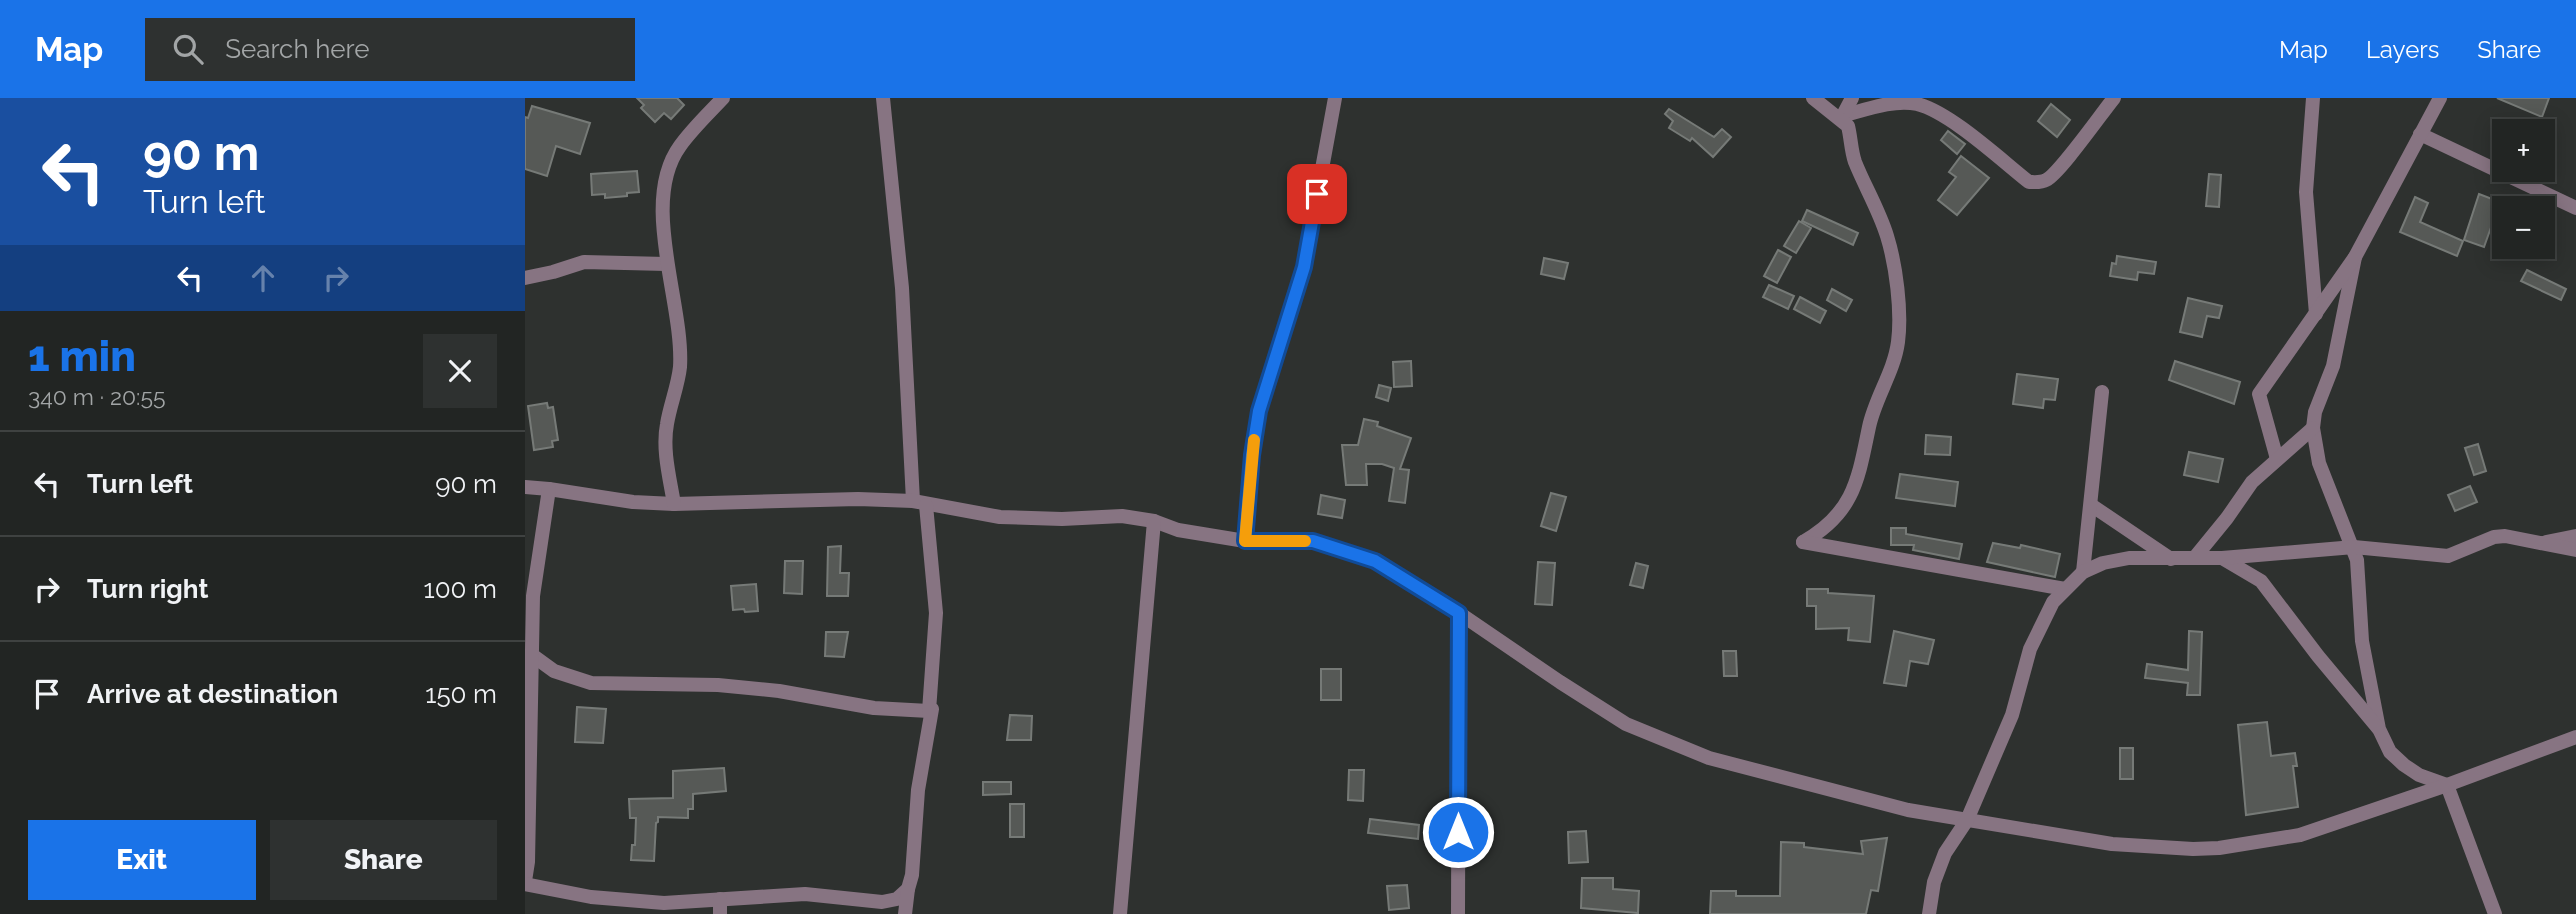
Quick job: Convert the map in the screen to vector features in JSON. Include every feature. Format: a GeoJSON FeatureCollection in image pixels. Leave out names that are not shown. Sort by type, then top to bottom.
{"type":"FeatureCollection","features":[{"type":"Feature","properties":{"kind":"street"},"geometry":{"type":"LineString","coordinates":[[674,504],[667,464],[666,427],[680,367],[679,333],[666,264],[665,184],[679,146],[723,98]]}},
{"type":"Feature","properties":{"kind":"street"},"geometry":{"type":"LineString","coordinates":[[883,98],[920,503],[936,613],[929,711]]}},
{"type":"Feature","properties":{"kind":"street"},"geometry":{"type":"LineString","coordinates":[[1245,541],[1252,455],[1259,411],[1304,267],[1335,98]]}},
{"type":"Feature","properties":{"kind":"street"},"geometry":{"type":"LineString","coordinates":[[1813,98],[1848,126],[1854,160],[1887,237],[1898,306],[1898,342],[1891,370],[1869,425],[1862,467],[1852,494],[1823,531],[1803,542],[2066,589]]}},
{"type":"Feature","properties":{"kind":"street"},"geometry":{"type":"LineString","coordinates":[[1841,118],[1852,98]]}},
{"type":"Feature","properties":{"kind":"street"},"geometry":{"type":"LineString","coordinates":[[1841,118],[1881,105],[1917,104],[1944,116],[2029,182],[2039,182],[2047,180],[2058,169],[2114,98]]}},
{"type":"Feature","properties":{"kind":"street"},"geometry":{"type":"LineString","coordinates":[[2313,98],[2306,192],[2316,314]]}},
{"type":"Feature","properties":{"kind":"street"},"geometry":{"type":"LineString","coordinates":[[2277,459],[2259,394],[2355,257],[2440,98]]}},
{"type":"Feature","properties":{"kind":"street"},"geometry":{"type":"LineString","coordinates":[[2420,134],[2576,208]]}},
{"type":"Feature","properties":{"kind":"street"},"geometry":{"type":"LineString","coordinates":[[2355,257],[2333,366],[2315,412],[2313,428],[2319,463],[2357,560],[2362,640],[2379,729]]}},
{"type":"Feature","properties":{"kind":"street"},"geometry":{"type":"LineString","coordinates":[[525,278],[584,262],[666,264]]}},
{"type":"Feature","properties":{"kind":"street"},"geometry":{"type":"LineString","coordinates":[[2083,572],[2102,392]]}},
{"type":"Feature","properties":{"kind":"street"},"geometry":{"type":"LineString","coordinates":[[2196,556],[2228,518],[2252,482],[2313,428]]}},
{"type":"Feature","properties":{"kind":"street"},"geometry":{"type":"LineString","coordinates":[[525,487],[633,502],[674,504],[858,499],[920,503],[1000,517],[1062,519],[1122,516],[1154,521],[1178,530],[1245,541],[1313,541],[1375,561],[1459,613],[1626,724],[1709,758],[1908,810],[2112,844],[2219,848],[2300,835],[2576,737]]}},
{"type":"Feature","properties":{"kind":"street"},"geometry":{"type":"LineString","coordinates":[[548,489],[535,571],[528,862],[525,883],[591,897],[720,907],[805,894],[882,902],[897,899],[908,889]]}},
{"type":"Feature","properties":{"kind":"street"},"geometry":{"type":"LineString","coordinates":[[2091,505],[2171,559]]}},
{"type":"Feature","properties":{"kind":"street"},"geometry":{"type":"LineString","coordinates":[[1121,914],[1154,521]]}},
{"type":"Feature","properties":{"kind":"street"},"geometry":{"type":"LineString","coordinates":[[1929,914],[1934,882],[1945,853],[1967,820],[2012,715],[2030,649],[2053,602],[2083,572],[2103,563],[2129,558],[2222,558],[2354,547],[2434,556],[2456,554],[2494,537],[2505,536],[2576,550]]}},
{"type":"Feature","properties":{"kind":"street"},"geometry":{"type":"LineString","coordinates":[[2538,543],[2576,536]]}},
{"type":"Feature","properties":{"kind":"street"},"geometry":{"type":"LineString","coordinates":[[2222,558],[2261,581],[2318,656],[2379,729],[2390,752],[2419,775],[2447,785],[2495,914]]}},
{"type":"Feature","properties":{"kind":"street"},"geometry":{"type":"LineString","coordinates":[[1458,914],[1459,613]]}},
{"type":"Feature","properties":{"kind":"street"},"geometry":{"type":"LineString","coordinates":[[532,655],[554,671],[591,683],[718,685],[779,691],[874,708],[932,709],[918,790],[912,875],[905,914]]}},
{"type":"Feature","properties":{"kind":"building"},"geometry":{"type":"Polygon","coordinates":[[[637,98],[677,98],[684,105],[671,119],[664,113],[655,122],[641,108],[644,105],[637,98]]]}},
{"type":"Feature","properties":{"kind":"building"},"geometry":{"type":"Polygon","coordinates":[[[2497,98],[2549,98],[2542,117],[2497,98]]]}},
{"type":"Feature","properties":{"kind":"building"},"geometry":{"type":"Polygon","coordinates":[[[2051,104],[2070,120],[2057,137],[2038,121],[2051,104]]]}},
{"type":"Feature","properties":{"kind":"building"},"geometry":{"type":"Polygon","coordinates":[[[532,106],[590,123],[580,154],[556,146],[547,176],[525,169],[525,117],[528,118],[532,106]]]}},
{"type":"Feature","properties":{"kind":"building"},"geometry":{"type":"Polygon","coordinates":[[[1669,109],[1714,137],[1722,129],[1731,137],[1713,157],[1692,138],[1690,141],[1669,128],[1673,121],[1665,114],[1669,109]]]}},
{"type":"Feature","properties":{"kind":"building"},"geometry":{"type":"Polygon","coordinates":[[[1948,131],[1965,144],[1957,154],[1941,140],[1948,131]]]}},
{"type":"Feature","properties":{"kind":"building"},"geometry":{"type":"Polygon","coordinates":[[[1961,156],[1989,178],[1957,215],[1938,200],[1956,177],[1949,172],[1961,156]]]}},
{"type":"Feature","properties":{"kind":"building"},"geometry":{"type":"Polygon","coordinates":[[[637,171],[639,192],[605,198],[605,194],[592,195],[591,174],[637,171]]]}},
{"type":"Feature","properties":{"kind":"building"},"geometry":{"type":"Polygon","coordinates":[[[2209,174],[2221,175],[2219,207],[2206,206],[2209,174]]]}},
{"type":"Feature","properties":{"kind":"building"},"geometry":{"type":"Polygon","coordinates":[[[2479,194],[2492,199],[2492,224],[2484,247],[2464,240],[2479,194]]]}},
{"type":"Feature","properties":{"kind":"building"},"geometry":{"type":"Polygon","coordinates":[[[2415,197],[2428,203],[2420,222],[2463,241],[2457,256],[2400,232],[2415,197]]]}},
{"type":"Feature","properties":{"kind":"building"},"geometry":{"type":"Polygon","coordinates":[[[1807,210],[1858,233],[1853,245],[1802,221],[1807,210]]]}},
{"type":"Feature","properties":{"kind":"building"},"geometry":{"type":"Polygon","coordinates":[[[1799,221],[1811,228],[1796,253],[1784,246],[1799,221]]]}},
{"type":"Feature","properties":{"kind":"building"},"geometry":{"type":"Polygon","coordinates":[[[1778,250],[1791,257],[1777,283],[1764,276],[1778,250]]]}},
{"type":"Feature","properties":{"kind":"building"},"geometry":{"type":"Polygon","coordinates":[[[2117,256],[2156,262],[2154,274],[2138,272],[2137,280],[2110,276],[2112,263],[2116,264],[2117,256]]]}},
{"type":"Feature","properties":{"kind":"building"},"geometry":{"type":"Polygon","coordinates":[[[1544,258],[1568,263],[1564,279],[1541,274],[1544,258]]]}},
{"type":"Feature","properties":{"kind":"building"},"geometry":{"type":"Polygon","coordinates":[[[2527,270],[2566,289],[2561,300],[2521,281],[2527,270]]]}},
{"type":"Feature","properties":{"kind":"building"},"geometry":{"type":"Polygon","coordinates":[[[1769,285],[1794,296],[1788,309],[1763,297],[1769,285]]]}},
{"type":"Feature","properties":{"kind":"building"},"geometry":{"type":"Polygon","coordinates":[[[1832,289],[1852,300],[1846,311],[1827,300],[1832,289]]]}},
{"type":"Feature","properties":{"kind":"building"},"geometry":{"type":"Polygon","coordinates":[[[1800,297],[1826,311],[1820,323],[1794,309],[1800,297]]]}},
{"type":"Feature","properties":{"kind":"building"},"geometry":{"type":"Polygon","coordinates":[[[2188,298],[2222,306],[2219,318],[2207,316],[2202,337],[2180,332],[2188,298]]]}},
{"type":"Feature","properties":{"kind":"building"},"geometry":{"type":"Polygon","coordinates":[[[1411,361],[1412,386],[1394,387],[1393,362],[1411,361]]]}},
{"type":"Feature","properties":{"kind":"building"},"geometry":{"type":"Polygon","coordinates":[[[2175,361],[2240,382],[2234,404],[2169,380],[2175,361]]]}},
{"type":"Feature","properties":{"kind":"building"},"geometry":{"type":"Polygon","coordinates":[[[2017,374],[2058,379],[2055,400],[2044,399],[2043,408],[2013,404],[2017,374]]]}},
{"type":"Feature","properties":{"kind":"building"},"geometry":{"type":"Polygon","coordinates":[[[1379,385],[1391,388],[1388,401],[1376,397],[1379,385]]]}},
{"type":"Feature","properties":{"kind":"building"},"geometry":{"type":"Polygon","coordinates":[[[547,403],[548,408],[553,407],[558,440],[552,441],[553,447],[534,450],[528,406],[547,403]]]}},
{"type":"Feature","properties":{"kind":"building"},"geometry":{"type":"Polygon","coordinates":[[[1364,419],[1378,422],[1377,426],[1411,438],[1400,469],[1409,470],[1405,503],[1389,501],[1394,468],[1382,464],[1366,464],[1367,485],[1346,485],[1342,445],[1358,445],[1364,419]]]}},
{"type":"Feature","properties":{"kind":"building"},"geometry":{"type":"Polygon","coordinates":[[[1926,435],[1951,437],[1950,455],[1925,454],[1926,435]]]}},
{"type":"Feature","properties":{"kind":"building"},"geometry":{"type":"Polygon","coordinates":[[[2478,444],[2486,471],[2474,475],[2465,448],[2478,444]]]}},
{"type":"Feature","properties":{"kind":"building"},"geometry":{"type":"Polygon","coordinates":[[[2189,452],[2223,459],[2218,482],[2184,475],[2189,452]]]}},
{"type":"Feature","properties":{"kind":"building"},"geometry":{"type":"Polygon","coordinates":[[[1900,474],[1958,482],[1955,506],[1896,498],[1900,474]]]}},
{"type":"Feature","properties":{"kind":"building"},"geometry":{"type":"Polygon","coordinates":[[[2470,486],[2477,502],[2455,511],[2448,495],[2470,486]]]}},
{"type":"Feature","properties":{"kind":"building"},"geometry":{"type":"Polygon","coordinates":[[[1551,493],[1566,497],[1556,531],[1541,526],[1551,493]]]}},
{"type":"Feature","properties":{"kind":"building"},"geometry":{"type":"Polygon","coordinates":[[[1321,495],[1345,500],[1342,518],[1318,514],[1321,495]]]}},
{"type":"Feature","properties":{"kind":"building"},"geometry":{"type":"Polygon","coordinates":[[[1891,528],[1906,528],[1906,534],[1962,544],[1959,559],[1913,550],[1914,545],[1891,545],[1891,528]]]}},
{"type":"Feature","properties":{"kind":"building"},"geometry":{"type":"Polygon","coordinates":[[[1993,543],[2020,548],[2021,545],[2060,554],[2055,577],[1987,562],[1993,543]]]}},
{"type":"Feature","properties":{"kind":"building"},"geometry":{"type":"Polygon","coordinates":[[[841,546],[840,573],[849,573],[848,596],[827,596],[828,547],[841,546]]]}},
{"type":"Feature","properties":{"kind":"building"},"geometry":{"type":"Polygon","coordinates":[[[785,561],[803,561],[802,594],[784,593],[785,561]]]}},
{"type":"Feature","properties":{"kind":"building"},"geometry":{"type":"Polygon","coordinates":[[[1538,562],[1555,563],[1552,605],[1535,604],[1538,562]]]}},
{"type":"Feature","properties":{"kind":"building"},"geometry":{"type":"Polygon","coordinates":[[[1636,563],[1648,566],[1643,588],[1630,585],[1636,563]]]}},
{"type":"Feature","properties":{"kind":"building"},"geometry":{"type":"Polygon","coordinates":[[[756,584],[758,611],[733,610],[731,586],[756,584]]]}},
{"type":"Feature","properties":{"kind":"building"},"geometry":{"type":"Polygon","coordinates":[[[1807,589],[1828,589],[1828,593],[1874,596],[1870,642],[1848,640],[1849,628],[1816,629],[1816,606],[1807,606],[1807,589]]]}},
{"type":"Feature","properties":{"kind":"building"},"geometry":{"type":"Polygon","coordinates":[[[1894,631],[1934,640],[1928,664],[1910,661],[1906,686],[1884,683],[1894,631]]]}},
{"type":"Feature","properties":{"kind":"building"},"geometry":{"type":"Polygon","coordinates":[[[2189,631],[2202,632],[2200,695],[2187,695],[2188,683],[2145,678],[2147,664],[2188,670],[2189,631]]]}},
{"type":"Feature","properties":{"kind":"building"},"geometry":{"type":"Polygon","coordinates":[[[826,632],[848,632],[844,657],[825,656],[826,632]]]}},
{"type":"Feature","properties":{"kind":"building"},"geometry":{"type":"Polygon","coordinates":[[[1723,651],[1736,651],[1737,676],[1724,676],[1723,651]]]}},
{"type":"Feature","properties":{"kind":"building"},"geometry":{"type":"Polygon","coordinates":[[[1321,669],[1341,669],[1341,700],[1321,700],[1321,669]]]}},
{"type":"Feature","properties":{"kind":"building"},"geometry":{"type":"Polygon","coordinates":[[[577,707],[606,709],[603,743],[575,742],[577,707]]]}},
{"type":"Feature","properties":{"kind":"building"},"geometry":{"type":"Polygon","coordinates":[[[1010,715],[1032,716],[1031,740],[1007,740],[1010,715]]]}},
{"type":"Feature","properties":{"kind":"building"},"geometry":{"type":"Polygon","coordinates":[[[2267,722],[2271,756],[2295,753],[2297,766],[2293,766],[2298,807],[2246,815],[2238,725],[2267,722]]]}},
{"type":"Feature","properties":{"kind":"building"},"geometry":{"type":"Polygon","coordinates":[[[2120,748],[2133,748],[2133,779],[2120,779],[2120,748]]]}},
{"type":"Feature","properties":{"kind":"building"},"geometry":{"type":"Polygon","coordinates":[[[724,768],[726,791],[693,794],[693,809],[688,809],[688,818],[658,817],[654,861],[631,860],[632,845],[635,845],[636,818],[630,818],[629,799],[673,798],[673,771],[724,768]]]}},
{"type":"Feature","properties":{"kind":"building"},"geometry":{"type":"Polygon","coordinates":[[[1349,770],[1364,770],[1363,801],[1348,800],[1349,770]]]}},
{"type":"Feature","properties":{"kind":"building"},"geometry":{"type":"Polygon","coordinates":[[[983,782],[1011,782],[1011,794],[983,795],[983,782]]]}},
{"type":"Feature","properties":{"kind":"building"},"geometry":{"type":"Polygon","coordinates":[[[1010,804],[1024,804],[1024,837],[1010,837],[1010,804]]]}},
{"type":"Feature","properties":{"kind":"building"},"geometry":{"type":"Polygon","coordinates":[[[1370,819],[1419,825],[1418,839],[1368,833],[1370,819]]]}},
{"type":"Feature","properties":{"kind":"building"},"geometry":{"type":"Polygon","coordinates":[[[1586,831],[1588,862],[1569,863],[1568,832],[1586,831]]]}},
{"type":"Feature","properties":{"kind":"building"},"geometry":{"type":"Polygon","coordinates":[[[1887,838],[1878,891],[1871,890],[1866,914],[1710,914],[1711,891],[1736,891],[1736,896],[1780,896],[1781,842],[1804,843],[1804,847],[1863,854],[1861,841],[1887,838]]]}},
{"type":"Feature","properties":{"kind":"building"},"geometry":{"type":"Polygon","coordinates":[[[1582,878],[1613,878],[1613,889],[1639,891],[1638,913],[1581,908],[1582,878]]]}},
{"type":"Feature","properties":{"kind":"building"},"geometry":{"type":"Polygon","coordinates":[[[1407,885],[1409,908],[1389,910],[1387,886],[1407,885]]]}},
{"type":"Feature","properties":{"kind":"slow traffic"},"geometry":{"type":"LineString","coordinates":[[1254,440],[1245,541],[1305,541]]}},
{"type":"Feature","properties":{"kind":"route"},"geometry":{"type":"LineString","coordinates":[[1317,194],[1304,267],[1259,411],[1252,455],[1245,541],[1313,541],[1375,561],[1459,613],[1458,832]]}}]}
